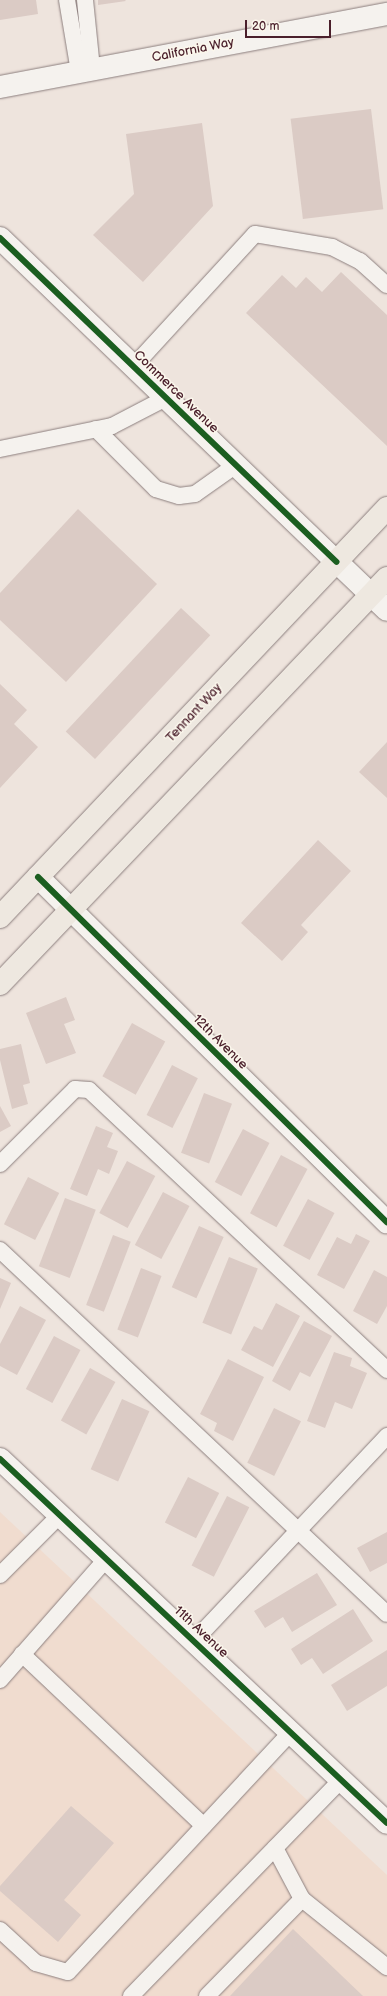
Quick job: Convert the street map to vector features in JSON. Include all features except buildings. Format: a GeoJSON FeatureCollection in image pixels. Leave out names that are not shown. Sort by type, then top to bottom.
{"type":"FeatureCollection","features":[{"type":"Feature","properties":{"kind":"main road","name":"Tennant Way"},"geometry":{"type":"LineString","coordinates":[[0,917],[387,508]]}},
{"type":"Feature","properties":{"kind":"main road"},"geometry":{"type":"LineString","coordinates":[[0,984],[387,578]]}},
{"type":"Feature","properties":{"kind":"street","name":"California Way"},"geometry":{"type":"LineString","coordinates":[[0,87],[387,14]]}},
{"type":"Feature","properties":{"kind":"street","name":"Commerce Avenue"},"geometry":{"type":"LineString","coordinates":[[0,238],[387,610]]}},
{"type":"Feature","properties":{"kind":"street","name":"12th Avenue"},"geometry":{"type":"LineString","coordinates":[[38,877],[387,1222]]}},
{"type":"Feature","properties":{"kind":"street","name":"11th Avenue"},"geometry":{"type":"LineString","coordinates":[[0,1459],[342,1779],[387,1823]]}},
{"type":"Feature","properties":{"kind":"lane"},"geometry":{"type":"LineString","coordinates":[[67,0],[86,71]]}},
{"type":"Feature","properties":{"kind":"lane"},"geometry":{"type":"LineString","coordinates":[[85,0],[86,71]]}},
{"type":"Feature","properties":{"kind":"lane"},"geometry":{"type":"LineString","coordinates":[[133,367],[255,234],[332,247],[360,261],[387,285]]}},
{"type":"Feature","properties":{"kind":"lane"},"geometry":{"type":"LineString","coordinates":[[0,449],[112,426],[166,398]]}},
{"type":"Feature","properties":{"kind":"lane"},"geometry":{"type":"LineString","coordinates":[[96,429],[156,489],[179,496],[195,494],[236,465]]}},
{"type":"Feature","properties":{"kind":"lane"},"geometry":{"type":"LineString","coordinates":[[0,1164],[75,1089],[89,1090],[387,1370]]}},
{"type":"Feature","properties":{"kind":"lane"},"geometry":{"type":"LineString","coordinates":[[0,1250],[387,1614]]}},
{"type":"Feature","properties":{"kind":"lane"},"geometry":{"type":"LineString","coordinates":[[194,1641],[387,1436]]}},
{"type":"Feature","properties":{"kind":"lane"},"geometry":{"type":"LineString","coordinates":[[0,1575],[60,1515]]}},
{"type":"Feature","properties":{"kind":"lane"},"geometry":{"type":"LineString","coordinates":[[0,1680],[107,1558]]}},
{"type":"Feature","properties":{"kind":"lane"},"geometry":{"type":"LineString","coordinates":[[22,1654],[204,1826]]}},
{"type":"Feature","properties":{"kind":"lane"},"geometry":{"type":"LineString","coordinates":[[0,1930],[36,1963],[68,1972],[291,1732]]}},
{"type":"Feature","properties":{"kind":"lane"},"geometry":{"type":"LineString","coordinates":[[131,1996],[342,1779]]}},
{"type":"Feature","properties":{"kind":"lane"},"geometry":{"type":"LineString","coordinates":[[275,1848],[302,1899],[387,1967]]}},
{"type":"Feature","properties":{"kind":"lane"},"geometry":{"type":"LineString","coordinates":[[207,1996],[302,1899]]}},
{"type":"Feature","properties":{"kind":"shaded area"},"geometry":{"type":"Polygon","coordinates":[[[0,1512],[387,1875],[387,1996],[0,1996],[0,1512]]]}},
{"type":"Feature","properties":{"kind":"cycle path"},"geometry":{"type":"LineString","coordinates":[[0,238],[337,562]]}},
{"type":"Feature","properties":{"kind":"cycle path"},"geometry":{"type":"LineString","coordinates":[[38,877],[387,1222]]}},
{"type":"Feature","properties":{"kind":"cycle path"},"geometry":{"type":"LineString","coordinates":[[0,1459],[387,1823]]}}]}
